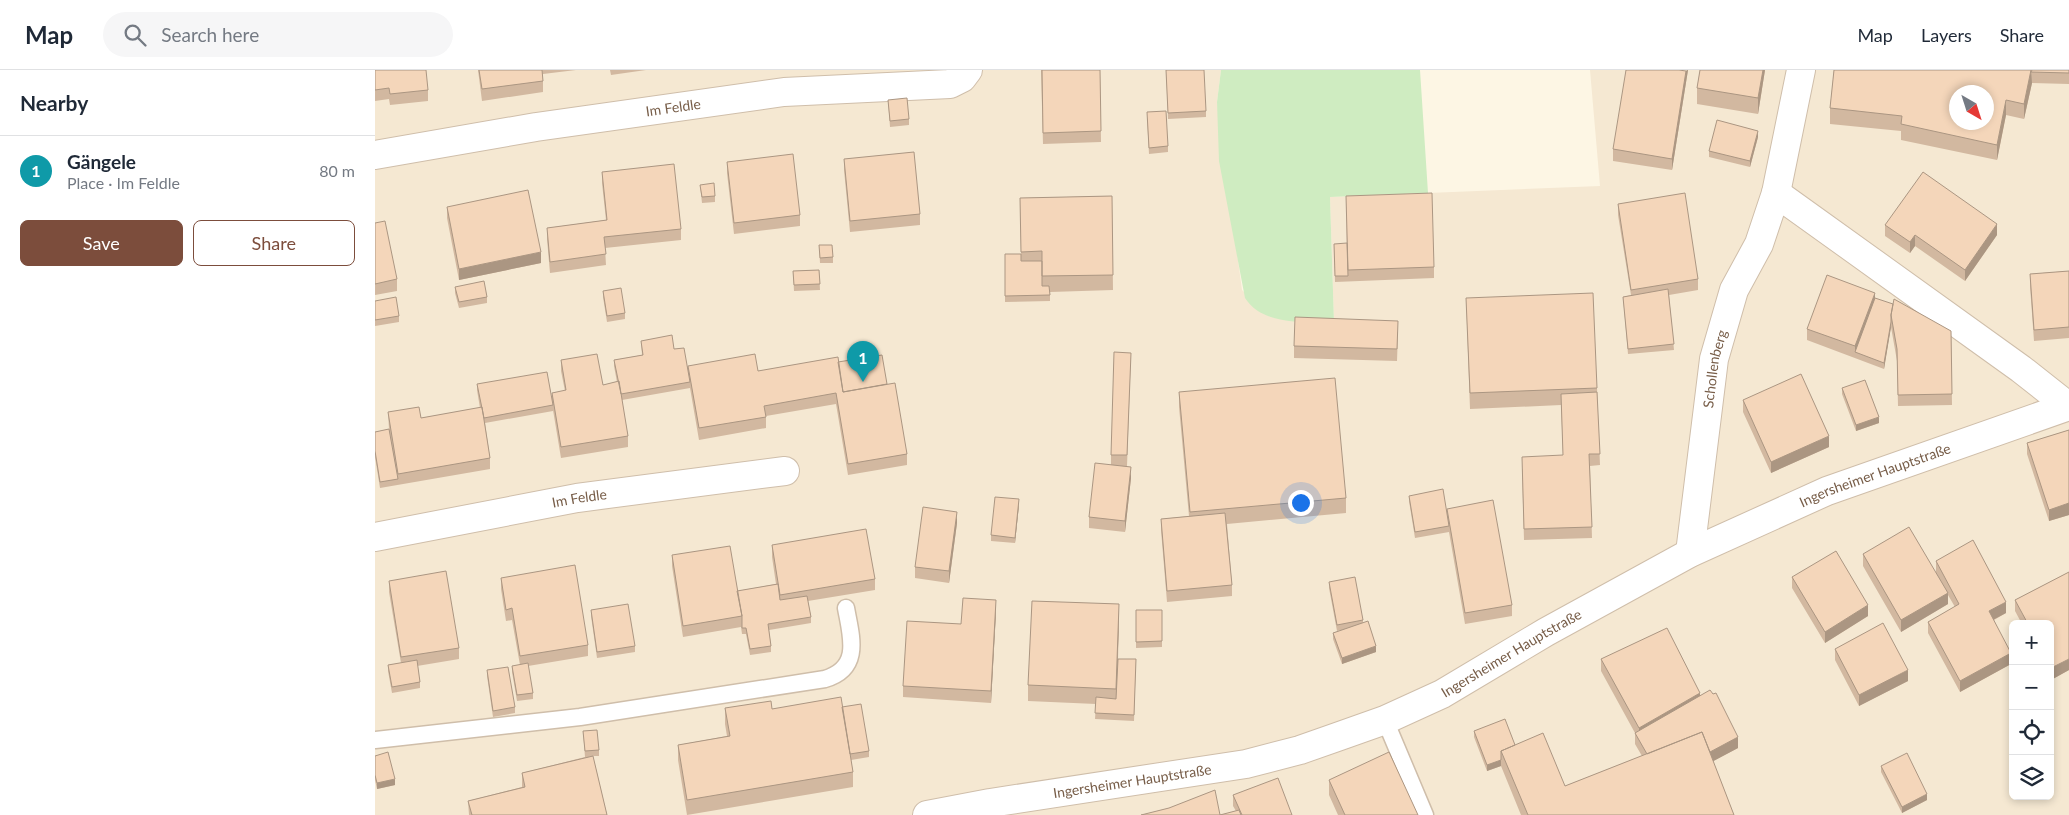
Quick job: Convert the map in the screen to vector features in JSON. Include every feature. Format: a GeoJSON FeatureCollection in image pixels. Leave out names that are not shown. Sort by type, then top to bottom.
{"type":"FeatureCollection","features":[{"type":"Feature","properties":{"kind":"street","name":"Im Feldle"},"geometry":{"type":"LineString","coordinates":[[375,155],[536,127],[784,92],[950,84],[962,78],[968,70]]}},
{"type":"Feature","properties":{"kind":"street","name":"Schollenberg"},"geometry":{"type":"LineString","coordinates":[[1690,552],[1714,360],[1734,290],[1759,244],[1776,193],[1801,70]]}},
{"type":"Feature","properties":{"kind":"street"},"geometry":{"type":"LineString","coordinates":[[1776,193],[2021,369],[2068,406]]}},
{"type":"Feature","properties":{"kind":"street","name":"Ingersheimer Hauptstraße"},"geometry":{"type":"LineString","coordinates":[[927,815],[990,803],[1246,764],[1300,750],[1385,720],[1442,694],[1546,632],[1690,552],[1827,491],[2068,406]]}},
{"type":"Feature","properties":{"kind":"street","name":"Im Feldle"},"geometry":{"type":"LineString","coordinates":[[375,537],[577,498],[785,471]]}},
{"type":"Feature","properties":{"kind":"lane"},"geometry":{"type":"LineString","coordinates":[[375,740],[580,717],[837,676],[851,656],[852,642],[846,608]]}},
{"type":"Feature","properties":{"kind":"lane"},"geometry":{"type":"LineString","coordinates":[[1385,720],[1425,815]]}},
{"type":"Feature","properties":{"kind":"shaded area"},"geometry":{"type":"Polygon","coordinates":[[[375,70],[1221,70],[1217,102],[1242,290],[1268,316],[1312,322],[1334,322],[1330,197],[1600,186],[1590,70],[2069,70],[2069,815],[375,815],[375,70]]]}},
{"type":"Feature","properties":{"kind":"green space"},"geometry":{"type":"Polygon","coordinates":[[[1221,70],[1420,70],[1428,193],[1330,197],[1334,322],[1298,322],[1273,318],[1262,314],[1245,298],[1219,161],[1217,102],[1221,70]]]}},
{"type":"Feature","properties":{"kind":"building"},"geometry":{"type":"Polygon","coordinates":[[[375,70],[426,70],[428,90],[390,94],[389,88],[375,90],[375,70]]]}},
{"type":"Feature","properties":{"kind":"building"},"geometry":{"type":"Polygon","coordinates":[[[479,70],[542,70],[543,81],[482,89],[479,70]]]}},
{"type":"Feature","properties":{"kind":"building"},"geometry":{"type":"Polygon","coordinates":[[[1042,70],[1100,70],[1101,131],[1043,133],[1042,70]]]}},
{"type":"Feature","properties":{"kind":"building"},"geometry":{"type":"Polygon","coordinates":[[[1166,70],[1204,70],[1206,111],[1168,113],[1166,70]]]}},
{"type":"Feature","properties":{"kind":"building"},"geometry":{"type":"Polygon","coordinates":[[[1626,70],[1686,71],[1672,159],[1613,149],[1626,70]]]}},
{"type":"Feature","properties":{"kind":"building"},"geometry":{"type":"Polygon","coordinates":[[[1700,70],[1763,70],[1758,98],[1697,88],[1700,70]]]}},
{"type":"Feature","properties":{"kind":"building"},"geometry":{"type":"Polygon","coordinates":[[[1834,70],[2031,70],[2024,104],[2006,100],[1997,145],[1901,124],[1902,116],[1830,108],[1834,70]]]}},
{"type":"Feature","properties":{"kind":"building"},"geometry":{"type":"Polygon","coordinates":[[[2032,70],[2069,70],[2069,73],[2031,72],[2032,70]]]}},
{"type":"Feature","properties":{"kind":"building"},"geometry":{"type":"Polygon","coordinates":[[[907,98],[909,119],[890,121],[888,100],[907,98]]]}},
{"type":"Feature","properties":{"kind":"building"},"geometry":{"type":"Polygon","coordinates":[[[1166,111],[1168,146],[1149,148],[1147,112],[1166,111]]]}},
{"type":"Feature","properties":{"kind":"building"},"geometry":{"type":"Polygon","coordinates":[[[1717,120],[1758,131],[1750,161],[1709,151],[1717,120]]]}},
{"type":"Feature","properties":{"kind":"building"},"geometry":{"type":"Polygon","coordinates":[[[914,152],[920,214],[850,221],[844,159],[914,152]]]}},
{"type":"Feature","properties":{"kind":"building"},"geometry":{"type":"Polygon","coordinates":[[[793,154],[800,215],[734,223],[727,162],[793,154]]]}},
{"type":"Feature","properties":{"kind":"building"},"geometry":{"type":"Polygon","coordinates":[[[674,164],[681,229],[604,237],[606,254],[550,262],[547,228],[607,220],[602,172],[674,164]]]}},
{"type":"Feature","properties":{"kind":"building"},"geometry":{"type":"Polygon","coordinates":[[[1923,172],[1997,224],[1965,270],[1915,235],[1910,242],[1885,225],[1923,172]]]}},
{"type":"Feature","properties":{"kind":"building"},"geometry":{"type":"Polygon","coordinates":[[[714,183],[715,196],[702,197],[700,185],[714,183]]]}},
{"type":"Feature","properties":{"kind":"building"},"geometry":{"type":"Polygon","coordinates":[[[528,190],[541,252],[459,269],[447,207],[528,190]]]}},
{"type":"Feature","properties":{"kind":"building"},"geometry":{"type":"Polygon","coordinates":[[[1432,193],[1434,267],[1348,270],[1346,196],[1432,193]]]}},
{"type":"Feature","properties":{"kind":"building"},"geometry":{"type":"Polygon","coordinates":[[[1685,193],[1698,279],[1631,290],[1618,204],[1685,193]]]}},
{"type":"Feature","properties":{"kind":"building"},"geometry":{"type":"Polygon","coordinates":[[[1112,196],[1113,275],[1042,276],[1042,251],[1021,252],[1020,198],[1112,196]]]}},
{"type":"Feature","properties":{"kind":"building"},"geometry":{"type":"Polygon","coordinates":[[[385,221],[397,279],[375,284],[375,223],[385,221]]]}},
{"type":"Feature","properties":{"kind":"building"},"geometry":{"type":"Polygon","coordinates":[[[1347,243],[1348,276],[1335,276],[1334,244],[1347,243]]]}},
{"type":"Feature","properties":{"kind":"building"},"geometry":{"type":"Polygon","coordinates":[[[819,245],[832,245],[833,257],[820,258],[819,245]]]}},
{"type":"Feature","properties":{"kind":"building"},"geometry":{"type":"Polygon","coordinates":[[[1005,254],[1021,254],[1021,261],[1042,261],[1042,286],[1049,286],[1050,295],[1005,296],[1005,254]]]}},
{"type":"Feature","properties":{"kind":"building"},"geometry":{"type":"Polygon","coordinates":[[[819,270],[820,284],[794,285],[793,271],[819,270]]]}},
{"type":"Feature","properties":{"kind":"building"},"geometry":{"type":"Polygon","coordinates":[[[2069,271],[2069,327],[2034,330],[2030,274],[2069,271]]]}},
{"type":"Feature","properties":{"kind":"building"},"geometry":{"type":"Polygon","coordinates":[[[1827,275],[1875,293],[1855,346],[1807,329],[1827,275]]]}},
{"type":"Feature","properties":{"kind":"building"},"geometry":{"type":"Polygon","coordinates":[[[484,281],[487,297],[459,302],[455,287],[484,281]]]}},
{"type":"Feature","properties":{"kind":"building"},"geometry":{"type":"Polygon","coordinates":[[[621,288],[625,313],[607,316],[603,291],[621,288]]]}},
{"type":"Feature","properties":{"kind":"building"},"geometry":{"type":"Polygon","coordinates":[[[1668,289],[1674,344],[1628,349],[1623,297],[1668,289]]]}},
{"type":"Feature","properties":{"kind":"building"},"geometry":{"type":"Polygon","coordinates":[[[1593,293],[1597,388],[1470,393],[1466,298],[1593,293]]]}},
{"type":"Feature","properties":{"kind":"building"},"geometry":{"type":"Polygon","coordinates":[[[396,297],[399,316],[375,320],[375,301],[396,297]]]}},
{"type":"Feature","properties":{"kind":"building"},"geometry":{"type":"Polygon","coordinates":[[[1875,298],[1893,304],[1884,363],[1855,352],[1875,298]]]}},
{"type":"Feature","properties":{"kind":"building"},"geometry":{"type":"Polygon","coordinates":[[[1894,299],[1951,331],[1952,394],[1898,395],[1897,349],[1891,315],[1894,299]]]}},
{"type":"Feature","properties":{"kind":"building"},"geometry":{"type":"Polygon","coordinates":[[[1295,317],[1398,321],[1397,349],[1294,346],[1295,317]]]}},
{"type":"Feature","properties":{"kind":"building"},"geometry":{"type":"Polygon","coordinates":[[[672,335],[674,349],[684,348],[690,382],[621,394],[614,360],[643,355],[641,341],[672,335]]]}},
{"type":"Feature","properties":{"kind":"building"},"geometry":{"type":"Polygon","coordinates":[[[1114,352],[1131,353],[1127,455],[1111,455],[1114,352]]]}},
{"type":"Feature","properties":{"kind":"building"},"geometry":{"type":"Polygon","coordinates":[[[597,354],[603,385],[619,381],[628,436],[561,447],[552,393],[566,390],[561,360],[597,354]]]}},
{"type":"Feature","properties":{"kind":"building"},"geometry":{"type":"Polygon","coordinates":[[[755,354],[758,371],[838,357],[843,392],[895,383],[907,454],[848,464],[836,393],[764,406],[766,417],[699,428],[688,366],[755,354]]]}},
{"type":"Feature","properties":{"kind":"building"},"geometry":{"type":"Polygon","coordinates":[[[882,355],[887,384],[843,392],[838,362],[882,355]]]}},
{"type":"Feature","properties":{"kind":"building"},"geometry":{"type":"Polygon","coordinates":[[[547,372],[553,405],[484,418],[477,384],[547,372]]]}},
{"type":"Feature","properties":{"kind":"building"},"geometry":{"type":"Polygon","coordinates":[[[1801,374],[1829,436],[1771,462],[1743,400],[1801,374]]]}},
{"type":"Feature","properties":{"kind":"building"},"geometry":{"type":"Polygon","coordinates":[[[1335,378],[1346,498],[1190,512],[1179,392],[1335,378]]]}},
{"type":"Feature","properties":{"kind":"building"},"geometry":{"type":"Polygon","coordinates":[[[1865,380],[1879,417],[1856,425],[1842,388],[1865,380]]]}},
{"type":"Feature","properties":{"kind":"building"},"geometry":{"type":"Polygon","coordinates":[[[1597,392],[1600,454],[1589,454],[1592,527],[1524,529],[1522,457],[1563,455],[1561,394],[1597,392]]]}},
{"type":"Feature","properties":{"kind":"building"},"geometry":{"type":"Polygon","coordinates":[[[419,407],[421,418],[482,407],[490,458],[398,474],[388,412],[419,407]]]}},
{"type":"Feature","properties":{"kind":"building"},"geometry":{"type":"Polygon","coordinates":[[[389,429],[398,479],[380,482],[375,451],[375,432],[389,429]]]}},
{"type":"Feature","properties":{"kind":"building"},"geometry":{"type":"Polygon","coordinates":[[[2069,430],[2069,503],[2049,510],[2027,443],[2069,430]]]}},
{"type":"Feature","properties":{"kind":"building"},"geometry":{"type":"Polygon","coordinates":[[[1095,463],[1131,467],[1125,521],[1089,517],[1095,463]]]}},
{"type":"Feature","properties":{"kind":"building"},"geometry":{"type":"Polygon","coordinates":[[[1443,489],[1449,526],[1415,532],[1409,496],[1443,489]]]}},
{"type":"Feature","properties":{"kind":"building"},"geometry":{"type":"Polygon","coordinates":[[[995,497],[1019,499],[1015,538],[991,535],[995,497]]]}},
{"type":"Feature","properties":{"kind":"building"},"geometry":{"type":"Polygon","coordinates":[[[1493,500],[1512,605],[1465,613],[1447,509],[1493,500]]]}},
{"type":"Feature","properties":{"kind":"building"},"geometry":{"type":"Polygon","coordinates":[[[923,507],[957,512],[949,571],[915,567],[923,507]]]}},
{"type":"Feature","properties":{"kind":"building"},"geometry":{"type":"Polygon","coordinates":[[[1225,513],[1232,585],[1167,591],[1161,519],[1225,513]]]}},
{"type":"Feature","properties":{"kind":"building"},"geometry":{"type":"Polygon","coordinates":[[[1909,527],[1948,593],[1901,620],[1863,554],[1909,527]]]}},
{"type":"Feature","properties":{"kind":"building"},"geometry":{"type":"Polygon","coordinates":[[[866,529],[875,579],[780,595],[772,545],[866,529]]]}},
{"type":"Feature","properties":{"kind":"building"},"geometry":{"type":"Polygon","coordinates":[[[1973,540],[2006,602],[1989,611],[2009,649],[2009,654],[1960,681],[1928,622],[1959,604],[1936,561],[1973,540]]]}},
{"type":"Feature","properties":{"kind":"building"},"geometry":{"type":"Polygon","coordinates":[[[730,546],[742,616],[683,626],[672,555],[730,546]]]}},
{"type":"Feature","properties":{"kind":"building"},"geometry":{"type":"Polygon","coordinates":[[[1836,551],[1868,605],[1825,632],[1792,577],[1836,551]]]}},
{"type":"Feature","properties":{"kind":"building"},"geometry":{"type":"Polygon","coordinates":[[[575,565],[588,645],[520,656],[512,608],[506,610],[501,578],[575,565]]]}},
{"type":"Feature","properties":{"kind":"building"},"geometry":{"type":"Polygon","coordinates":[[[446,571],[459,648],[401,657],[389,581],[446,571]]]}},
{"type":"Feature","properties":{"kind":"building"},"geometry":{"type":"Polygon","coordinates":[[[2069,572],[2069,659],[2054,666],[2054,620],[2026,620],[2015,600],[2069,572]]]}},
{"type":"Feature","properties":{"kind":"building"},"geometry":{"type":"Polygon","coordinates":[[[1355,577],[1363,620],[1337,625],[1329,582],[1355,577]]]}},
{"type":"Feature","properties":{"kind":"building"},"geometry":{"type":"Polygon","coordinates":[[[778,584],[780,600],[807,596],[811,617],[768,624],[771,646],[750,649],[746,628],[742,628],[742,616],[737,591],[778,584]]]}},
{"type":"Feature","properties":{"kind":"building"},"geometry":{"type":"Polygon","coordinates":[[[963,598],[996,600],[991,691],[903,686],[907,621],[961,624],[963,598]]]}},
{"type":"Feature","properties":{"kind":"building"},"geometry":{"type":"Polygon","coordinates":[[[1032,601],[1119,604],[1116,689],[1028,685],[1032,601]]]}},
{"type":"Feature","properties":{"kind":"building"},"geometry":{"type":"Polygon","coordinates":[[[628,604],[635,646],[597,652],[591,610],[628,604]]]}},
{"type":"Feature","properties":{"kind":"building"},"geometry":{"type":"Polygon","coordinates":[[[1136,610],[1162,610],[1162,641],[1136,642],[1136,610]]]}},
{"type":"Feature","properties":{"kind":"building"},"geometry":{"type":"Polygon","coordinates":[[[1368,621],[1376,646],[1342,658],[1333,633],[1368,621]]]}},
{"type":"Feature","properties":{"kind":"building"},"geometry":{"type":"Polygon","coordinates":[[[1883,623],[1908,670],[1859,695],[1835,649],[1883,623]]]}},
{"type":"Feature","properties":{"kind":"building"},"geometry":{"type":"Polygon","coordinates":[[[1667,628],[1700,693],[1639,728],[1601,659],[1667,628]]]}},
{"type":"Feature","properties":{"kind":"building"},"geometry":{"type":"Polygon","coordinates":[[[1118,659],[1136,659],[1134,715],[1095,713],[1096,697],[1116,699],[1118,659]]]}},
{"type":"Feature","properties":{"kind":"building"},"geometry":{"type":"Polygon","coordinates":[[[417,660],[420,682],[392,687],[388,665],[417,660]]]}},
{"type":"Feature","properties":{"kind":"building"},"geometry":{"type":"Polygon","coordinates":[[[528,663],[533,693],[517,695],[512,666],[528,663]]]}},
{"type":"Feature","properties":{"kind":"building"},"geometry":{"type":"Polygon","coordinates":[[[508,667],[515,707],[493,711],[487,670],[508,667]]]}},
{"type":"Feature","properties":{"kind":"building"},"geometry":{"type":"Polygon","coordinates":[[[1710,690],[1713,694],[1716,693],[1738,737],[1710,752],[1702,732],[1647,754],[1635,733],[1710,690]]]}},
{"type":"Feature","properties":{"kind":"building"},"geometry":{"type":"Polygon","coordinates":[[[841,697],[853,772],[687,800],[678,745],[730,736],[725,708],[771,701],[772,709],[841,697]]]}},
{"type":"Feature","properties":{"kind":"building"},"geometry":{"type":"Polygon","coordinates":[[[861,704],[869,751],[850,754],[842,707],[861,704]]]}},
{"type":"Feature","properties":{"kind":"building"},"geometry":{"type":"Polygon","coordinates":[[[1505,719],[1515,745],[1501,751],[1501,760],[1487,765],[1474,731],[1505,719]]]}},
{"type":"Feature","properties":{"kind":"building"},"geometry":{"type":"Polygon","coordinates":[[[597,730],[599,750],[585,751],[583,731],[597,730]]]}},
{"type":"Feature","properties":{"kind":"building"},"geometry":{"type":"Polygon","coordinates":[[[1702,732],[1734,815],[1528,815],[1501,751],[1543,733],[1565,786],[1702,732]]]}},
{"type":"Feature","properties":{"kind":"building"},"geometry":{"type":"Polygon","coordinates":[[[388,752],[395,779],[377,783],[375,756],[388,752]]]}},
{"type":"Feature","properties":{"kind":"building"},"geometry":{"type":"Polygon","coordinates":[[[1389,752],[1418,815],[1345,815],[1329,780],[1389,752]]]}},
{"type":"Feature","properties":{"kind":"building"},"geometry":{"type":"Polygon","coordinates":[[[1907,753],[1927,794],[1902,807],[1881,766],[1907,753]]]}},
{"type":"Feature","properties":{"kind":"building"},"geometry":{"type":"Polygon","coordinates":[[[593,756],[607,815],[472,815],[468,801],[525,787],[522,773],[593,756]]]}},
{"type":"Feature","properties":{"kind":"building"},"geometry":{"type":"Polygon","coordinates":[[[1278,778],[1292,815],[1242,815],[1233,795],[1278,778]]]}},
{"type":"Feature","properties":{"kind":"building"},"geometry":{"type":"Polygon","coordinates":[[[1215,790],[1220,815],[1141,815],[1169,808],[1215,790]]]}},
{"type":"Feature","properties":{"kind":"building"},"geometry":{"type":"Polygon","coordinates":[[[1239,810],[1241,815],[1220,815],[1239,810]]]}},
{"type":"Feature","properties":{"kind":"place","name":"Gängele"},"geometry":{"type":"Point","coordinates":[863,382]}}]}
